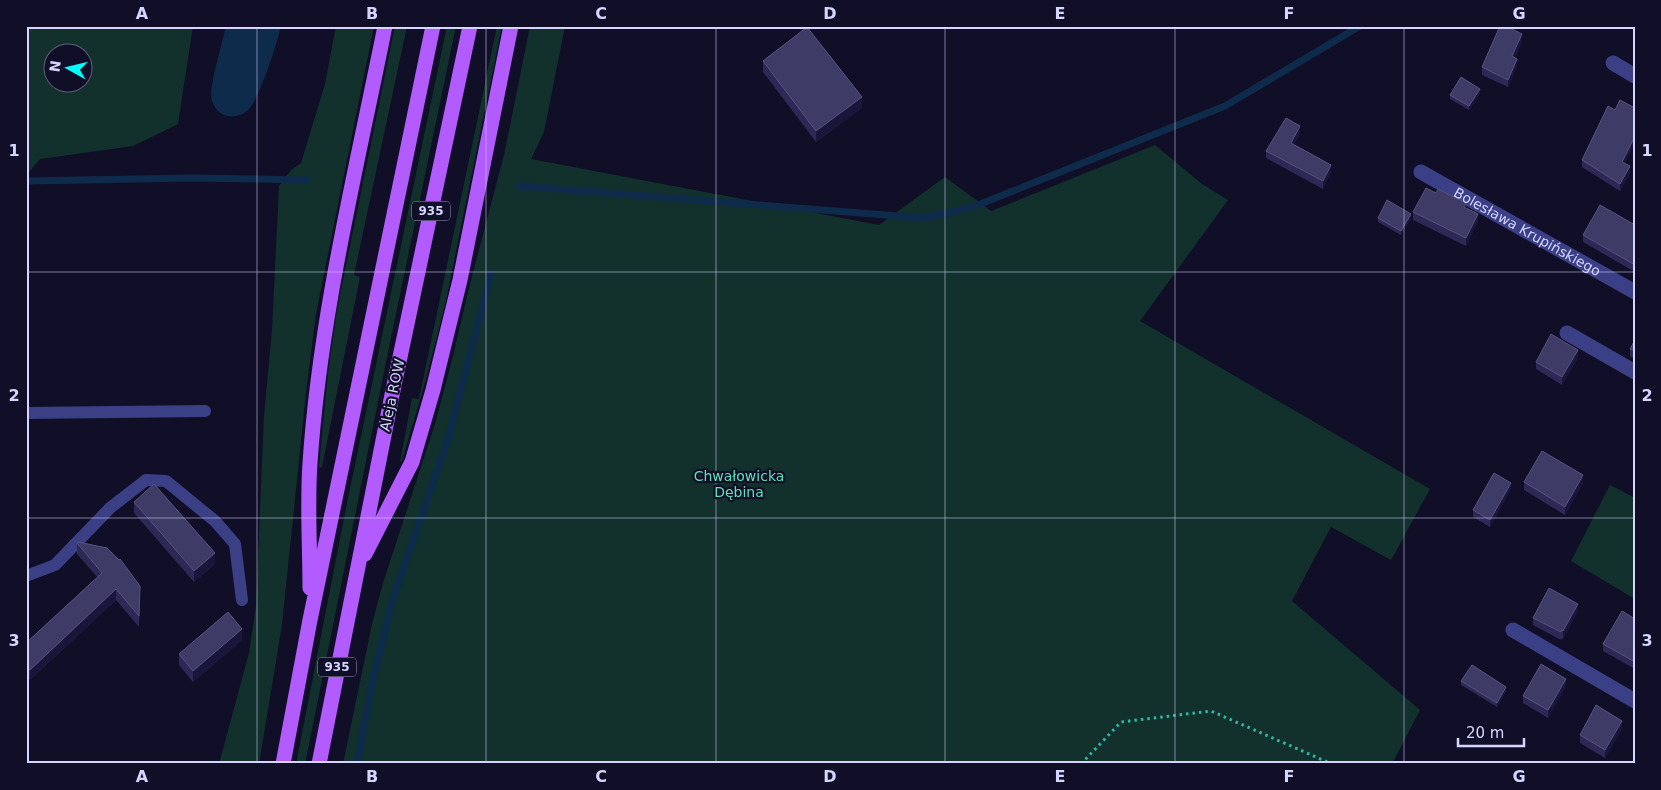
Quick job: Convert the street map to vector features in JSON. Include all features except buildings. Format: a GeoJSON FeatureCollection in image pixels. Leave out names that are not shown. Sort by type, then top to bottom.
{"type":"FeatureCollection","features":[{"type":"Feature","properties":{"kind":"main road"},"geometry":{"type":"LineString","coordinates":[[310,620],[310,465],[319,373],[333,285],[385,26]]}},
{"type":"Feature","properties":{"kind":"main road","name":"935"},"geometry":{"type":"LineString","coordinates":[[283,764],[310,620],[433,26]]}},
{"type":"Feature","properties":{"kind":"main road","name":"Aleja ROW"},"geometry":{"type":"LineString","coordinates":[[318,764],[356,571],[470,26]]}},
{"type":"Feature","properties":{"kind":"main road"},"geometry":{"type":"LineString","coordinates":[[356,571],[412,462],[434,390],[460,280],[511,26]]}},
{"type":"Feature","properties":{"kind":"street"},"geometry":{"type":"LineString","coordinates":[[1613,63],[1635,76]]}},
{"type":"Feature","properties":{"kind":"street","name":"Bolesława Krupińskiego"},"geometry":{"type":"LineString","coordinates":[[1421,172],[1635,292]]}},
{"type":"Feature","properties":{"kind":"street"},"geometry":{"type":"LineString","coordinates":[[1567,333],[1635,372]]}},
{"type":"Feature","properties":{"kind":"street"},"geometry":{"type":"LineString","coordinates":[[1513,630],[1635,701]]}},
{"type":"Feature","properties":{"kind":"lane"},"geometry":{"type":"LineString","coordinates":[[26,413],[205,411]]}},
{"type":"Feature","properties":{"kind":"lane"},"geometry":{"type":"LineString","coordinates":[[26,576],[55,565],[110,508],[146,480],[166,481],[215,521],[235,544],[242,600]]}},
{"type":"Feature","properties":{"kind":"path"},"geometry":{"type":"LineString","coordinates":[[1081,764],[1121,722],[1211,711],[1332,764]]}},
{"type":"Feature","properties":{"kind":"green space"},"geometry":{"type":"Polygon","coordinates":[[[26,26],[193,26],[178,124],[133,146],[40,159],[26,176],[26,26]]]}},
{"type":"Feature","properties":{"kind":"green space"},"geometry":{"type":"Polygon","coordinates":[[[336,26],[374,26],[316,314],[282,625],[259,764],[219,764],[249,653],[256,606],[264,416],[272,330],[279,186],[291,170],[301,163],[325,84],[336,26]]]}},
{"type":"Feature","properties":{"kind":"green space"},"geometry":{"type":"Polygon","coordinates":[[[395,26],[407,26],[354,275],[360,277],[322,467],[320,468],[328,373],[337,310],[395,26]]]}},
{"type":"Feature","properties":{"kind":"green space"},"geometry":{"type":"Polygon","coordinates":[[[447,26],[456,26],[305,764],[296,764],[347,503],[447,26]]]}},
{"type":"Feature","properties":{"kind":"green space"},"geometry":{"type":"Polygon","coordinates":[[[497,26],[502,26],[445,305],[426,379],[402,461],[400,462],[412,398],[419,399],[497,26]]]}},
{"type":"Feature","properties":{"kind":"green space","name":"Chwałowicka Dębina"},"geometry":{"type":"Polygon","coordinates":[[[530,26],[565,26],[544,132],[531,159],[879,225],[945,177],[991,211],[1155,145],[1202,184],[1228,200],[1140,321],[1430,489],[1391,560],[1331,527],[1292,601],[1420,710],[1392,764],[343,764],[372,624],[383,583],[435,424],[504,155],[530,26]]]}},
{"type":"Feature","properties":{"kind":"green space"},"geometry":{"type":"Polygon","coordinates":[[[1610,485],[1635,498],[1635,599],[1571,561],[1610,485]]]}},
{"type":"Feature","properties":{"kind":"water"},"geometry":{"type":"Polygon","coordinates":[[[226,26],[281,26],[272,58],[257,96],[247,111],[241,115],[234,116],[225,115],[217,110],[211,97],[213,78],[226,26]]]}},
{"type":"Feature","properties":{"kind":"waterway"},"geometry":{"type":"LineString","coordinates":[[519,186],[924,218],[973,207],[1225,106],[1360,26]]}},
{"type":"Feature","properties":{"kind":"waterway"},"geometry":{"type":"LineString","coordinates":[[26,181],[191,178],[307,180]]}},
{"type":"Feature","properties":{"kind":"waterway"},"geometry":{"type":"LineString","coordinates":[[357,764],[372,684],[392,602],[449,436],[491,273]]}}]}
